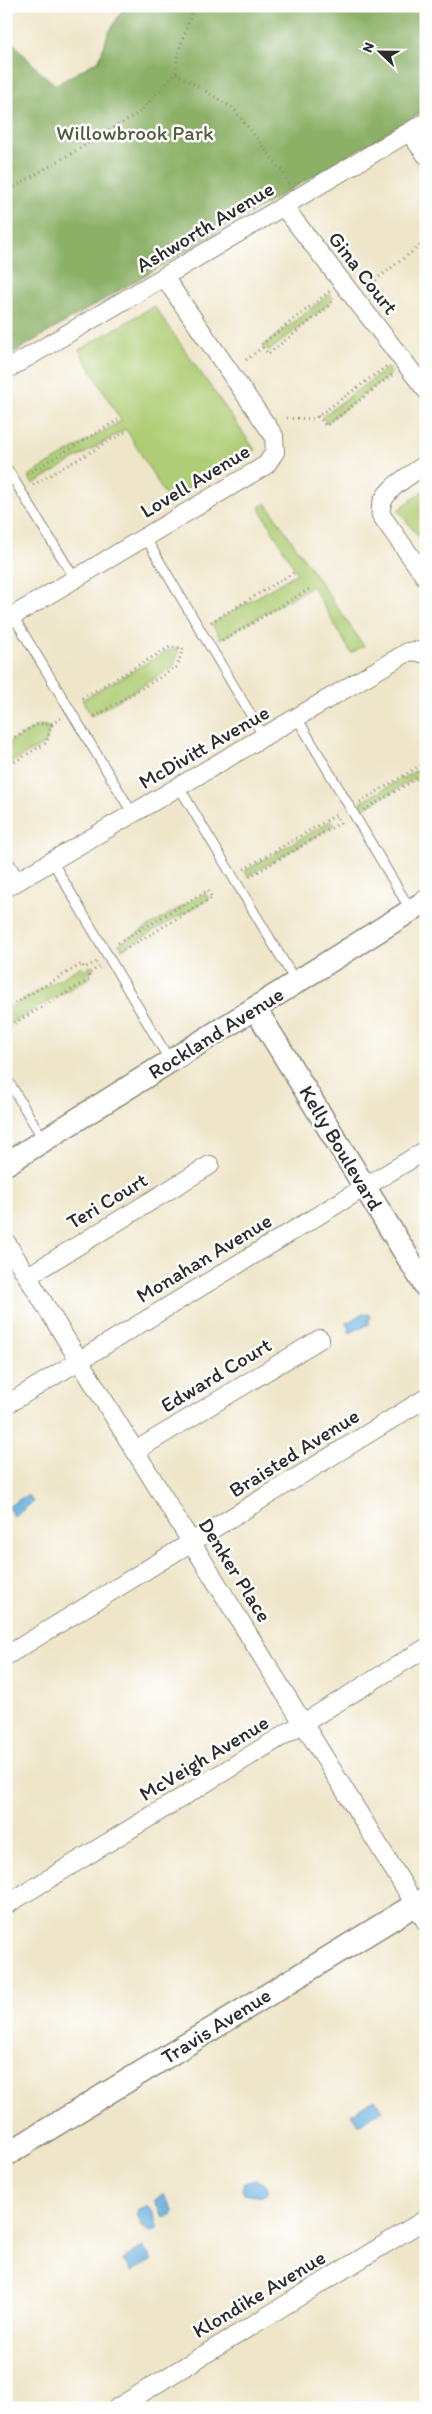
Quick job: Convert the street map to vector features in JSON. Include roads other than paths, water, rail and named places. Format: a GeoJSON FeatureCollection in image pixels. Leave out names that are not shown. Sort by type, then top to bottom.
{"type":"FeatureCollection","features":[{"type":"Feature","properties":{"kind":"street","name":"Ashworth Avenue"},"geometry":{"type":"LineString","coordinates":[[6,370],[426,122]]}},
{"type":"Feature","properties":{"kind":"street"},"geometry":{"type":"LineString","coordinates":[[409,132],[426,155]]}},
{"type":"Feature","properties":{"kind":"street","name":"Gina Court"},"geometry":{"type":"LineString","coordinates":[[289,203],[426,390]]}},
{"type":"Feature","properties":{"kind":"street","name":"Lovell Avenue"},"geometry":{"type":"LineString","coordinates":[[10,618],[266,465],[275,452],[274,436],[164,277]]}},
{"type":"Feature","properties":{"kind":"street"},"geometry":{"type":"LineString","coordinates":[[426,464],[386,494],[379,508],[381,515],[426,578]]}},
{"type":"Feature","properties":{"kind":"street","name":"McDivitt Avenue"},"geometry":{"type":"LineString","coordinates":[[13,884],[408,652],[415,651],[426,654]]}},
{"type":"Feature","properties":{"kind":"street","name":"Rockland Avenue"},"geometry":{"type":"LineString","coordinates":[[6,1164],[418,905]]}},
{"type":"Feature","properties":{"kind":"street","name":"Kelly Boulevard"},"geometry":{"type":"LineString","coordinates":[[255,1008],[426,1287]]}},
{"type":"Feature","properties":{"kind":"street","name":"Monahan Avenue"},"geometry":{"type":"LineString","coordinates":[[6,1405],[426,1150]]}},
{"type":"Feature","properties":{"kind":"street","name":"Teri Court"},"geometry":{"type":"LineString","coordinates":[[28,1276],[210,1165]]}},
{"type":"Feature","properties":{"kind":"street","name":"Denker Place"},"geometry":{"type":"LineString","coordinates":[[6,1242],[304,1723],[422,1908]]}},
{"type":"Feature","properties":{"kind":"street","name":"Edward Court"},"geometry":{"type":"LineString","coordinates":[[135,1451],[320,1339]]}},
{"type":"Feature","properties":{"kind":"street","name":"Braisted Avenue"},"geometry":{"type":"LineString","coordinates":[[6,1656],[426,1398]]}},
{"type":"Feature","properties":{"kind":"street","name":"McVeigh Avenue"},"geometry":{"type":"LineString","coordinates":[[6,1905],[426,1648]]}},
{"type":"Feature","properties":{"kind":"street","name":"Travis Avenue"},"geometry":{"type":"LineString","coordinates":[[6,2155],[422,1908]]}},
{"type":"Feature","properties":{"kind":"street","name":"Klondike Avenue"},"geometry":{"type":"LineString","coordinates":[[117,2408],[426,2220]]}},
{"type":"Feature","properties":{"kind":"lane"},"geometry":{"type":"LineString","coordinates":[[6,467],[75,579]]}},
{"type":"Feature","properties":{"kind":"lane"},"geometry":{"type":"LineString","coordinates":[[145,537],[264,738]]}},
{"type":"Feature","properties":{"kind":"lane"},"geometry":{"type":"LineString","coordinates":[[10,618],[133,814]]}},
{"type":"Feature","properties":{"kind":"lane"},"geometry":{"type":"LineString","coordinates":[[298,718],[418,905]]}},
{"type":"Feature","properties":{"kind":"lane"},"geometry":{"type":"LineString","coordinates":[[179,787],[296,983]]}},
{"type":"Feature","properties":{"kind":"lane"},"geometry":{"type":"LineString","coordinates":[[6,858],[13,884]]}},
{"type":"Feature","properties":{"kind":"lane"},"geometry":{"type":"LineString","coordinates":[[52,861],[170,1061]]}},
{"type":"Feature","properties":{"kind":"lane"},"geometry":{"type":"LineString","coordinates":[[6,1077],[44,1140]]}},
{"type":"Feature","properties":{"kind":"water"},"geometry":{"type":"Polygon","coordinates":[[[363,1313],[369,1314],[371,1318],[369,1319],[369,1324],[350,1333],[347,1323],[363,1313]]]}},
{"type":"Feature","properties":{"kind":"water"},"geometry":{"type":"Polygon","coordinates":[[[25,1496],[29,1496],[33,1502],[14,1517],[8,1507],[25,1496]]]}},
{"type":"Feature","properties":{"kind":"water"},"geometry":{"type":"Polygon","coordinates":[[[375,2099],[382,2110],[359,2125],[351,2114],[375,2099]]]}},
{"type":"Feature","properties":{"kind":"water"},"geometry":{"type":"Polygon","coordinates":[[[255,2180],[266,2184],[269,2190],[264,2196],[243,2193],[241,2189],[244,2183],[255,2180]]]}},
{"type":"Feature","properties":{"kind":"water"},"geometry":{"type":"Polygon","coordinates":[[[161,2195],[164,2195],[173,2210],[173,2214],[167,2217],[163,2216],[154,2201],[161,2195]]]}},
{"type":"Feature","properties":{"kind":"water"},"geometry":{"type":"Polygon","coordinates":[[[146,2206],[153,2213],[158,2223],[157,2229],[152,2232],[143,2227],[138,2216],[138,2209],[146,2206]]]}},
{"type":"Feature","properties":{"kind":"water"},"geometry":{"type":"Polygon","coordinates":[[[143,2247],[152,2260],[131,2272],[123,2259],[143,2247]]]}},
{"type":"Feature","properties":{"kind":"park label","name":"Willowbrook Park"},"geometry":{"type":"Point","coordinates":[135,133]}}]}
